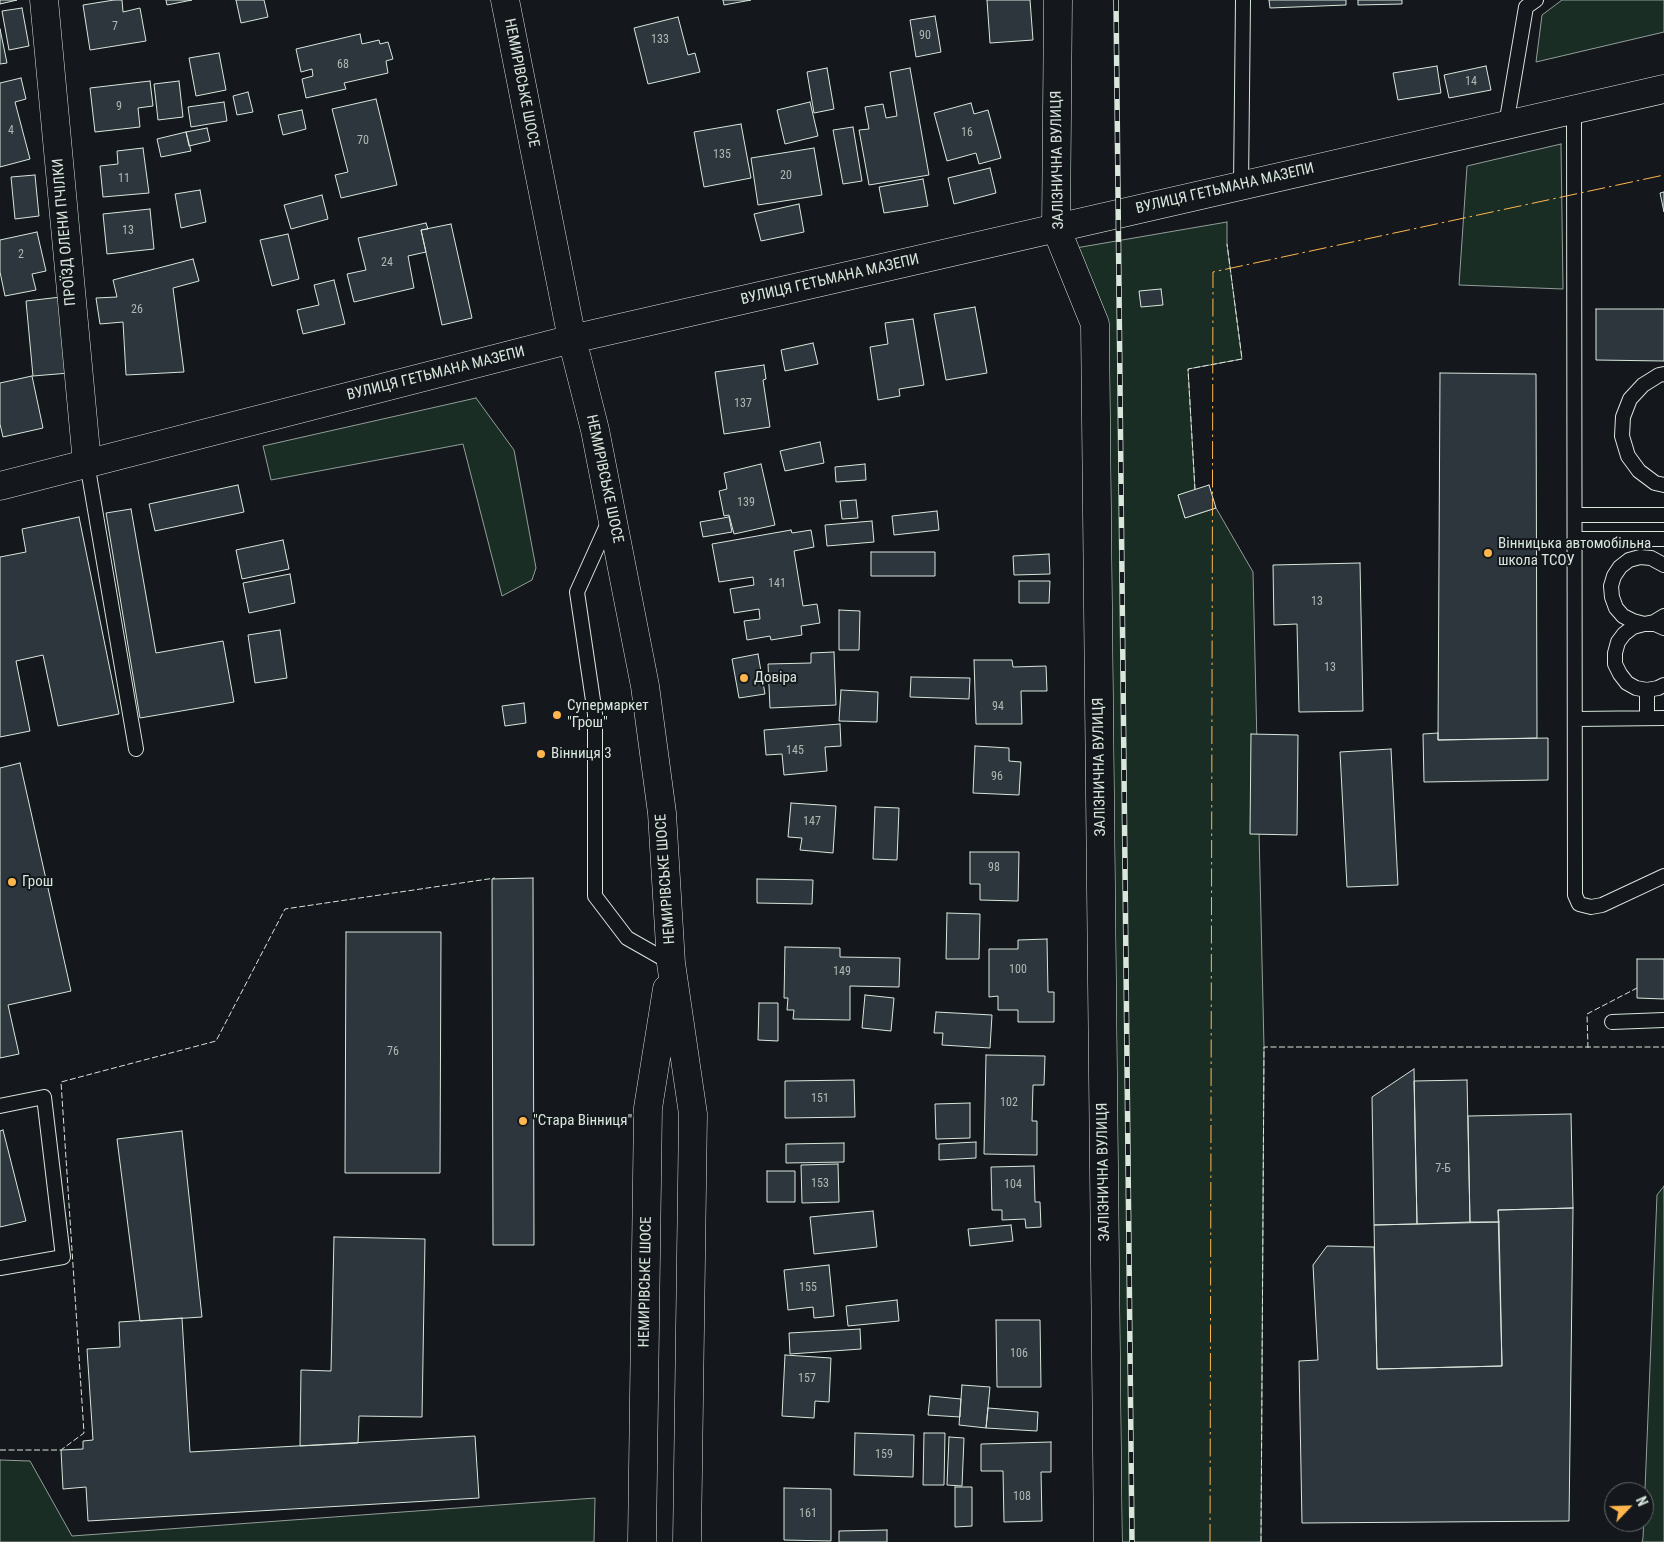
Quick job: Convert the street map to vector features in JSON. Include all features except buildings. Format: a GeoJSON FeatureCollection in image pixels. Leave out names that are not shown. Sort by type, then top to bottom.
{"type":"FeatureCollection","features":[{"type":"Feature","properties":{"kind":"main road","name":"ПРОЇЗД ОЛЕНИ ПЧІЛКИ"},"geometry":{"type":"LineString","coordinates":[[44,0],[87,463]]}},
{"type":"Feature","properties":{"kind":"main road","name":"НЕМИРІВСЬКЕ ШОСЕ"},"geometry":{"type":"LineString","coordinates":[[504,0],[572,339],[595,430],[612,516],[645,686],[662,813],[671,963],[694,1114],[687,1542]]}},
{"type":"Feature","properties":{"kind":"main road","name":"ЗАЛІЗНИЧНА ВУЛИЦЯ"},"geometry":{"type":"LineString","coordinates":[[1058,0],[1056,228],[1095,324],[1108,1542]]}},
{"type":"Feature","properties":{"kind":"main road","name":"ВУЛИЦЯ ГЕТЬМАНА МАЗЕПИ"},"geometry":{"type":"LineString","coordinates":[[0,486],[572,339],[1664,89]]}},
{"type":"Feature","properties":{"kind":"main road","name":"НЕМИРІВСЬКЕ ШОСЕ"},"geometry":{"type":"LineString","coordinates":[[642,1542],[648,1108],[671,963]]}},
{"type":"Feature","properties":{"kind":"lane"},"geometry":{"type":"LineString","coordinates":[[1242,186],[1243,0]]}},
{"type":"Feature","properties":{"kind":"lane"},"geometry":{"type":"LineString","coordinates":[[1506,125],[1526,7],[1536,0]]}},
{"type":"Feature","properties":{"kind":"lane"},"geometry":{"type":"LineString","coordinates":[[1574,110],[1574,895],[1579,904],[1591,907],[1602,905],[1664,876]]}},
{"type":"Feature","properties":{"kind":"lane"},"geometry":{"type":"LineString","coordinates":[[1664,374],[1643,385],[1630,399],[1623,417],[1622,436],[1628,456],[1639,471],[1655,483],[1664,485]]}},
{"type":"Feature","properties":{"kind":"lane"},"geometry":{"type":"LineString","coordinates":[[87,463],[136,749]]}},
{"type":"Feature","properties":{"kind":"lane"},"geometry":{"type":"LineString","coordinates":[[1575,515],[1664,515]]}},
{"type":"Feature","properties":{"kind":"lane"},"geometry":{"type":"LineString","coordinates":[[612,516],[577,592],[595,714],[595,896],[628,938],[671,963]]}},
{"type":"Feature","properties":{"kind":"lane"},"geometry":{"type":"LineString","coordinates":[[1575,539],[1664,539]]}},
{"type":"Feature","properties":{"kind":"lane"},"geometry":{"type":"LineString","coordinates":[[1664,564],[1651,558],[1640,557],[1629,560],[1620,567],[1614,576],[1611,586],[1612,598],[1616,608],[1623,616],[1633,621],[1655,624],[1664,628]]}},
{"type":"Feature","properties":{"kind":"lane"},"geometry":{"type":"LineString","coordinates":[[1664,616],[1654,622],[1633,627],[1621,638],[1615,653],[1615,664],[1627,683],[1636,688],[1647,690],[1664,685]]}},
{"type":"Feature","properties":{"kind":"lane"},"geometry":{"type":"LineString","coordinates":[[1647,690],[1647,718]]}},
{"type":"Feature","properties":{"kind":"lane"},"geometry":{"type":"LineString","coordinates":[[1575,719],[1664,718]]}},
{"type":"Feature","properties":{"kind":"lane"},"geometry":{"type":"LineString","coordinates":[[1612,1022],[1664,1020]]}},
{"type":"Feature","properties":{"kind":"lane"},"geometry":{"type":"LineString","coordinates":[[0,1106],[44,1097],[62,1257],[0,1268]]}},
{"type":"Feature","properties":{"kind":"green space"},"geometry":{"type":"Polygon","coordinates":[[[1562,0],[1664,0],[1664,32],[1536,62],[1542,15],[1562,0]]]}},
{"type":"Feature","properties":{"kind":"green space"},"geometry":{"type":"Polygon","coordinates":[[[1561,144],[1563,289],[1459,285],[1467,166],[1561,144]]]}},
{"type":"Feature","properties":{"kind":"green space"},"geometry":{"type":"Polygon","coordinates":[[[1227,222],[1227,244],[1242,359],[1188,369],[1195,490],[1178,495],[1185,518],[1216,508],[1253,572],[1264,1047],[1261,1542],[1108,1542],[1095,324],[1064,250],[1227,222]]]}},
{"type":"Feature","properties":{"kind":"green space"},"geometry":{"type":"Polygon","coordinates":[[[476,398],[514,450],[536,568],[532,580],[502,596],[463,444],[271,480],[263,446],[476,398]]]}},
{"type":"Feature","properties":{"kind":"green space"},"geometry":{"type":"Polygon","coordinates":[[[1664,1186],[1664,1542],[1642,1542],[1643,1532],[1654,1532],[1654,1482],[1645,1482],[1657,1195],[1664,1186]]]}},
{"type":"Feature","properties":{"kind":"green space"},"geometry":{"type":"Polygon","coordinates":[[[0,1460],[30,1461],[72,1536],[595,1498],[594,1542],[0,1542],[0,1460]]]}},
{"type":"Feature","properties":{"kind":"railway"},"geometry":{"type":"LineString","coordinates":[[1116,0],[1132,1542]]}},
{"type":"Feature","properties":{"kind":"fence"},"geometry":{"type":"LineString","coordinates":[[1195,490],[1188,369],[1242,359],[1227,244]]}},
{"type":"Feature","properties":{"kind":"fence"},"geometry":{"type":"LineString","coordinates":[[0,1450],[61,1450],[84,1433],[61,1082],[216,1041],[285,909],[495,878]]}},
{"type":"Feature","properties":{"kind":"fence"},"geometry":{"type":"LineString","coordinates":[[1588,1048],[1587,1014],[1637,988]]}},
{"type":"Feature","properties":{"kind":"fence"},"geometry":{"type":"LineString","coordinates":[[1261,1542],[1264,1047],[1664,1047]]}},
{"type":"Feature","properties":{"kind":"power"},"geometry":{"type":"LineString","coordinates":[[1210,1542],[1213,272],[1664,175]]}},
{"type":"Feature","properties":{"kind":"place","name":"Вінницька автомобільна школа ТСОУ"},"geometry":{"type":"Point","coordinates":[1488,553]}},
{"type":"Feature","properties":{"kind":"place","name":"Довіра"},"geometry":{"type":"Point","coordinates":[744,678]}},
{"type":"Feature","properties":{"kind":"place","name":"Супермаркет \"Грош\""},"geometry":{"type":"Point","coordinates":[557,715]}},
{"type":"Feature","properties":{"kind":"place","name":"Вінниця 3"},"geometry":{"type":"Point","coordinates":[541,754]}},
{"type":"Feature","properties":{"kind":"place","name":"Грош"},"geometry":{"type":"Point","coordinates":[12,882]}},
{"type":"Feature","properties":{"kind":"place","name":"\"Стара Вінниця\""},"geometry":{"type":"Point","coordinates":[523,1121]}}]}
